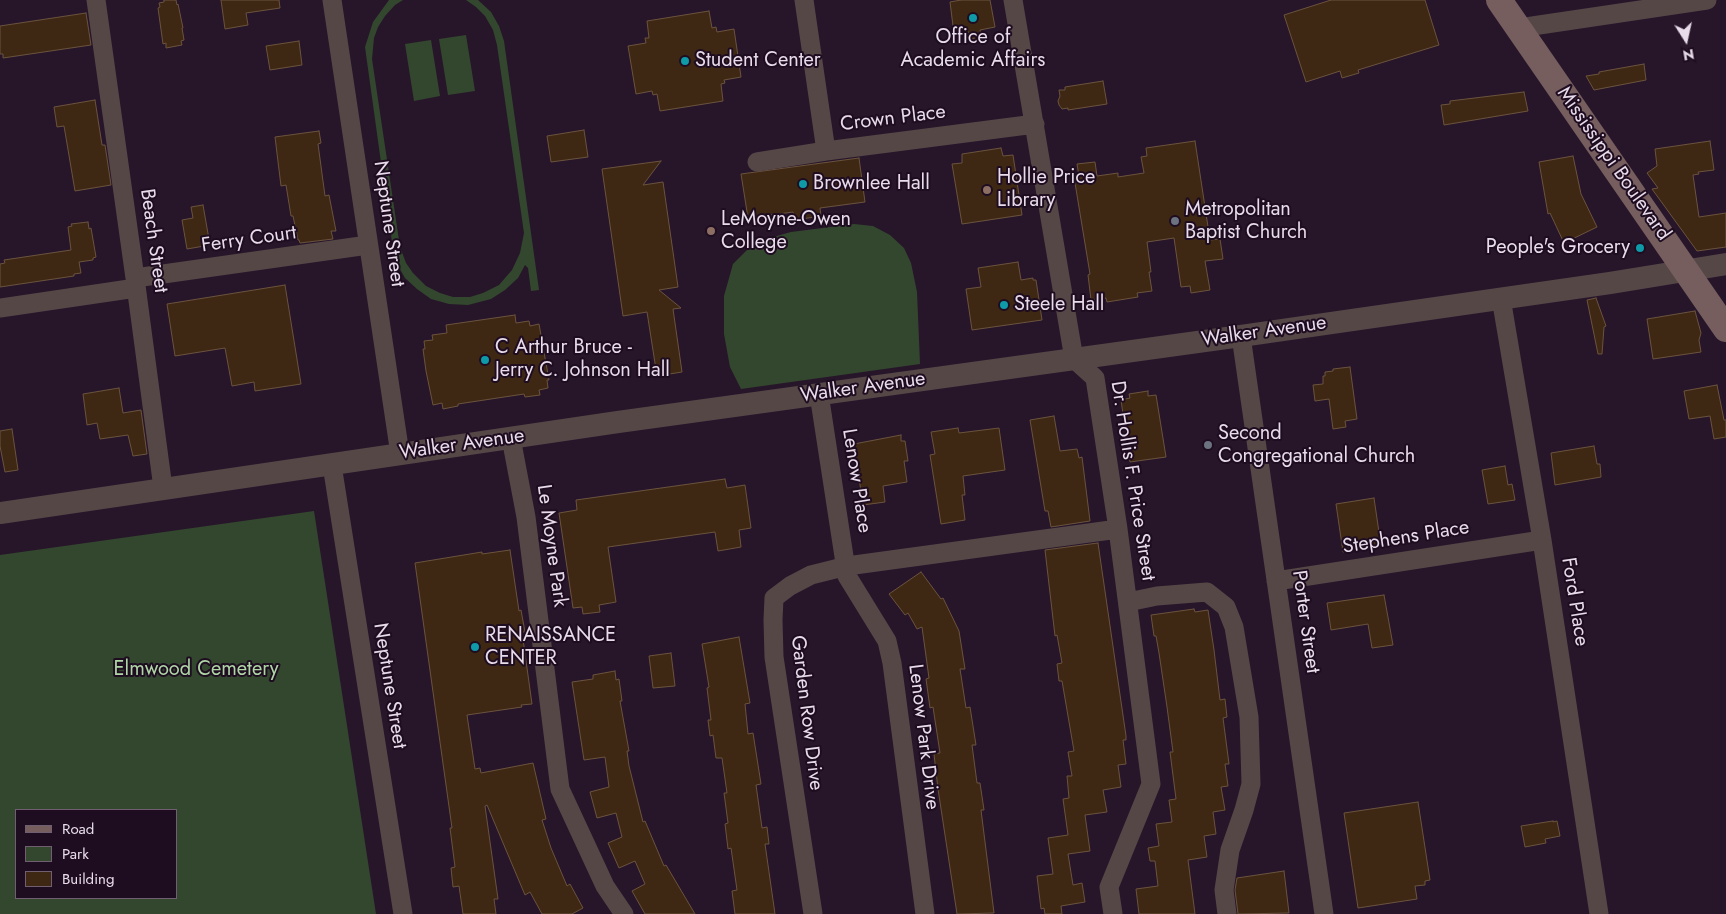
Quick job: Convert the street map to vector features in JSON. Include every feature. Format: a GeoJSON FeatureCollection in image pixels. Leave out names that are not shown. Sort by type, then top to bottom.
{"type":"FeatureCollection","features":[{"type":"Feature","properties":{"kind":"main road","name":"Mississippi Boulevard"},"geometry":{"type":"LineString","coordinates":[[1499,0],[1726,329]]}},
{"type":"Feature","properties":{"kind":"street","name":"Beach Street"},"geometry":{"type":"LineString","coordinates":[[96,0],[163,488]]}},
{"type":"Feature","properties":{"kind":"street","name":"Neptune Street"},"geometry":{"type":"LineString","coordinates":[[332,0],[400,454]]}},
{"type":"Feature","properties":{"kind":"street"},"geometry":{"type":"LineString","coordinates":[[1013,0],[1074,360]]}},
{"type":"Feature","properties":{"kind":"street"},"geometry":{"type":"LineString","coordinates":[[1519,28],[1707,0]]}},
{"type":"Feature","properties":{"kind":"street"},"geometry":{"type":"LineString","coordinates":[[805,1],[826,150]]}},
{"type":"Feature","properties":{"kind":"street","name":"Crown Place"},"geometry":{"type":"LineString","coordinates":[[757,162],[826,150],[1035,124]]}},
{"type":"Feature","properties":{"kind":"street","name":"Ferry Court"},"geometry":{"type":"LineString","coordinates":[[0,308],[136,283],[368,245]]}},
{"type":"Feature","properties":{"kind":"street","name":"Walker Avenue"},"geometry":{"type":"LineString","coordinates":[[0,512],[1610,283],[1726,264]]}},
{"type":"Feature","properties":{"kind":"street","name":"Ford Place"},"geometry":{"type":"LineString","coordinates":[[1501,298],[1542,540],[1599,914]]}},
{"type":"Feature","properties":{"kind":"street","name":"Porter Street"},"geometry":{"type":"LineString","coordinates":[[1241,336],[1324,914]]}},
{"type":"Feature","properties":{"kind":"street","name":"Dr. Hollis F. Price Street"},"geometry":{"type":"LineString","coordinates":[[1074,360],[1095,378],[1118,529],[1151,784],[1109,886],[1113,914]]}},
{"type":"Feature","properties":{"kind":"street","name":"Lenow Place"},"geometry":{"type":"LineString","coordinates":[[819,394],[847,571]]}},
{"type":"Feature","properties":{"kind":"street","name":"Le Moyne Park"},"geometry":{"type":"LineString","coordinates":[[511,438],[526,517],[560,788],[605,886],[624,914]]}},
{"type":"Feature","properties":{"kind":"street","name":"Neptune Street"},"geometry":{"type":"LineString","coordinates":[[332,465],[403,914]]}},
{"type":"Feature","properties":{"kind":"street"},"geometry":{"type":"LineString","coordinates":[[847,571],[1118,529]]}},
{"type":"Feature","properties":{"kind":"street","name":"Stephens Place"},"geometry":{"type":"LineString","coordinates":[[1276,581],[1542,540]]}},
{"type":"Feature","properties":{"kind":"street","name":"Garden Row Drive"},"geometry":{"type":"LineString","coordinates":[[813,914],[774,657],[772,620],[774,598],[790,586],[811,575],[847,571]]}},
{"type":"Feature","properties":{"kind":"street","name":"Lenow Park Drive"},"geometry":{"type":"LineString","coordinates":[[847,571],[888,641],[925,914]]}},
{"type":"Feature","properties":{"kind":"street"},"geometry":{"type":"LineString","coordinates":[[1128,602],[1157,596],[1207,592],[1226,607],[1234,627],[1249,717],[1251,784],[1230,850],[1224,890],[1227,914]]}},
{"type":"Feature","properties":{"kind":"green space"},"geometry":{"type":"Polygon","coordinates":[[[389,0],[403,0],[395,5],[378,27],[374,38],[372,59],[400,247],[406,263],[426,286],[453,297],[470,297],[499,285],[512,270],[520,253],[524,233],[497,45],[493,30],[485,16],[466,0],[478,0],[491,12],[499,26],[504,41],[539,290],[531,291],[528,268],[525,265],[518,278],[491,299],[468,305],[449,304],[431,299],[417,289],[405,278],[396,262],[365,47],[373,22],[389,0]]]}},
{"type":"Feature","properties":{"kind":"green space"},"geometry":{"type":"Polygon","coordinates":[[[466,35],[475,91],[448,95],[439,39],[466,35]]]}},
{"type":"Feature","properties":{"kind":"green space"},"geometry":{"type":"Polygon","coordinates":[[[431,40],[440,96],[414,101],[405,44],[431,40]]]}},
{"type":"Feature","properties":{"kind":"green space"},"geometry":{"type":"Polygon","coordinates":[[[854,224],[873,226],[890,235],[904,248],[911,263],[917,292],[920,364],[741,389],[730,367],[724,334],[724,296],[733,264],[747,250],[766,239],[791,232],[854,224]]]}},
{"type":"Feature","properties":{"kind":"green space","name":"Elmwood Cemetery"},"geometry":{"type":"Polygon","coordinates":[[[314,511],[376,914],[0,914],[0,555],[314,511]]]}},
{"type":"Feature","properties":{"kind":"building"},"geometry":{"type":"Polygon","coordinates":[[[164,0],[176,0],[178,4],[183,28],[184,40],[181,41],[182,45],[166,48],[166,43],[163,44],[158,8],[160,7],[159,3],[164,2],[164,0]]]}},
{"type":"Feature","properties":{"kind":"building"},"geometry":{"type":"Polygon","coordinates":[[[221,0],[279,0],[280,8],[246,13],[248,25],[225,29],[221,0]]]}},
{"type":"Feature","properties":{"kind":"building","name":"Office of Academic Affairs"},"geometry":{"type":"Polygon","coordinates":[[[990,0],[995,27],[980,30],[982,37],[970,39],[969,32],[954,34],[950,2],[990,0]]]}},
{"type":"Feature","properties":{"kind":"building"},"geometry":{"type":"Polygon","coordinates":[[[1331,0],[1425,0],[1439,45],[1358,70],[1359,73],[1342,78],[1340,71],[1306,82],[1284,15],[1331,0]]]}},
{"type":"Feature","properties":{"kind":"building","name":"Student Center"},"geometry":{"type":"Polygon","coordinates":[[[709,11],[712,28],[716,27],[717,32],[734,29],[741,77],[724,80],[725,83],[721,84],[723,101],[660,111],[657,94],[653,95],[652,91],[636,94],[628,46],[646,43],[645,38],[649,38],[647,21],[709,11]]]}},
{"type":"Feature","properties":{"kind":"building"},"geometry":{"type":"Polygon","coordinates":[[[86,13],[91,45],[3,58],[3,54],[0,54],[0,26],[86,13]]]}},
{"type":"Feature","properties":{"kind":"building"},"geometry":{"type":"Polygon","coordinates":[[[299,41],[302,65],[270,70],[266,46],[299,41]]]}},
{"type":"Feature","properties":{"kind":"building"},"geometry":{"type":"Polygon","coordinates":[[[1644,64],[1646,80],[1594,90],[1586,76],[1599,74],[1599,72],[1644,64]]]}},
{"type":"Feature","properties":{"kind":"building"},"geometry":{"type":"Polygon","coordinates":[[[1103,81],[1107,104],[1068,110],[1068,108],[1062,109],[1059,105],[1059,90],[1065,90],[1065,87],[1103,81]]]}},
{"type":"Feature","properties":{"kind":"building"},"geometry":{"type":"Polygon","coordinates":[[[1524,92],[1528,111],[1444,125],[1441,105],[1450,104],[1450,101],[1524,92]]]}},
{"type":"Feature","properties":{"kind":"building"},"geometry":{"type":"Polygon","coordinates":[[[95,100],[102,145],[105,145],[111,185],[75,191],[64,126],[57,127],[54,107],[95,100]]]}},
{"type":"Feature","properties":{"kind":"building"},"geometry":{"type":"Polygon","coordinates":[[[584,130],[588,157],[551,162],[547,136],[584,130]]]}},
{"type":"Feature","properties":{"kind":"building"},"geometry":{"type":"Polygon","coordinates":[[[319,131],[321,143],[318,144],[325,196],[329,195],[336,231],[331,231],[333,239],[300,243],[293,216],[291,216],[286,185],[281,186],[275,137],[319,131]]]}},
{"type":"Feature","properties":{"kind":"building","name":"Metropolitan Baptist Church"},"geometry":{"type":"Polygon","coordinates":[[[1195,141],[1210,240],[1220,239],[1223,259],[1205,261],[1210,290],[1191,293],[1190,286],[1181,287],[1174,238],[1147,242],[1152,291],[1137,293],[1138,297],[1107,302],[1106,298],[1091,300],[1088,275],[1090,274],[1075,183],[1080,182],[1077,164],[1095,162],[1097,176],[1118,173],[1118,177],[1144,173],[1141,157],[1147,156],[1146,148],[1195,141]]]}},
{"type":"Feature","properties":{"kind":"building"},"geometry":{"type":"Polygon","coordinates":[[[1710,141],[1714,170],[1698,172],[1699,174],[1693,175],[1699,217],[1726,213],[1726,247],[1697,251],[1652,189],[1658,188],[1647,173],[1657,166],[1655,149],[1710,141]]]}},
{"type":"Feature","properties":{"kind":"building","name":"Hollie Price Library"},"geometry":{"type":"Polygon","coordinates":[[[1001,148],[1003,156],[1013,155],[1022,215],[962,224],[952,164],[962,163],[962,154],[1001,148]]]}},
{"type":"Feature","properties":{"kind":"building"},"geometry":{"type":"Polygon","coordinates":[[[1573,156],[1581,194],[1597,227],[1564,243],[1550,213],[1548,214],[1539,162],[1573,156]]]}},
{"type":"Feature","properties":{"kind":"building","name":"Brownlee Hall"},"geometry":{"type":"Polygon","coordinates":[[[859,158],[865,202],[820,208],[821,216],[795,220],[793,212],[748,218],[741,174],[859,158]]]}},
{"type":"Feature","properties":{"kind":"building"},"geometry":{"type":"Polygon","coordinates":[[[661,161],[643,185],[663,182],[678,287],[659,290],[681,308],[673,309],[682,372],[657,376],[647,312],[623,316],[602,169],[661,161]]]}},
{"type":"Feature","properties":{"kind":"building"},"geometry":{"type":"Polygon","coordinates":[[[203,205],[210,245],[187,249],[182,220],[193,218],[191,207],[203,205]]]}},
{"type":"Feature","properties":{"kind":"building"},"geometry":{"type":"Polygon","coordinates":[[[88,222],[89,229],[91,228],[96,257],[93,260],[79,262],[81,273],[74,274],[74,276],[0,287],[0,264],[5,263],[4,260],[71,250],[68,227],[72,226],[71,224],[88,222]]]}},
{"type":"Feature","properties":{"kind":"building","name":"Steele Hall"},"geometry":{"type":"Polygon","coordinates":[[[1018,262],[1021,280],[1033,278],[1033,280],[1036,280],[1042,320],[972,330],[966,289],[981,287],[978,268],[1018,262]]]}},
{"type":"Feature","properties":{"kind":"building"},"geometry":{"type":"Polygon","coordinates":[[[285,285],[301,384],[255,391],[254,382],[232,386],[225,348],[175,356],[167,304],[285,285]]]}},
{"type":"Feature","properties":{"kind":"building"},"geometry":{"type":"Polygon","coordinates":[[[1596,298],[1606,326],[1604,327],[1602,354],[1598,354],[1587,300],[1596,298]]]}},
{"type":"Feature","properties":{"kind":"building"},"geometry":{"type":"Polygon","coordinates":[[[1695,311],[1701,333],[1699,340],[1701,352],[1653,359],[1647,319],[1695,311]]]}},
{"type":"Feature","properties":{"kind":"building","name":"C Arthur Bruce - Jerry C. Johnson Hall"},"geometry":{"type":"Polygon","coordinates":[[[515,315],[516,323],[529,321],[530,326],[539,324],[549,380],[547,380],[548,388],[539,390],[540,395],[525,397],[524,394],[458,404],[458,406],[443,409],[442,403],[433,405],[426,371],[423,349],[425,349],[424,341],[433,340],[432,335],[447,333],[446,325],[515,315]]]}},
{"type":"Feature","properties":{"kind":"building"},"geometry":{"type":"Polygon","coordinates":[[[1350,367],[1357,419],[1345,421],[1346,427],[1333,429],[1329,399],[1315,401],[1313,385],[1323,384],[1325,372],[1350,367]]]}},
{"type":"Feature","properties":{"kind":"building"},"geometry":{"type":"Polygon","coordinates":[[[1717,385],[1724,420],[1726,420],[1726,437],[1714,439],[1710,416],[1689,419],[1684,391],[1717,385]]]}},
{"type":"Feature","properties":{"kind":"building"},"geometry":{"type":"Polygon","coordinates":[[[119,388],[123,413],[141,410],[147,454],[133,456],[128,435],[100,439],[97,423],[87,425],[83,394],[119,388]]]}},
{"type":"Feature","properties":{"kind":"building"},"geometry":{"type":"Polygon","coordinates":[[[1148,391],[1148,396],[1156,395],[1166,457],[1130,462],[1121,400],[1130,398],[1129,394],[1148,391]]]}},
{"type":"Feature","properties":{"kind":"building"},"geometry":{"type":"Polygon","coordinates":[[[1054,416],[1060,451],[1077,449],[1079,458],[1082,457],[1090,521],[1051,527],[1048,511],[1045,511],[1030,420],[1054,416]]]}},
{"type":"Feature","properties":{"kind":"building"},"geometry":{"type":"Polygon","coordinates":[[[958,428],[959,433],[999,428],[1005,470],[963,476],[965,495],[962,495],[965,520],[941,524],[930,455],[935,454],[931,432],[958,428]]]}},
{"type":"Feature","properties":{"kind":"building"},"geometry":{"type":"Polygon","coordinates":[[[12,429],[18,470],[5,472],[0,446],[0,431],[12,429]]]}},
{"type":"Feature","properties":{"kind":"building"},"geometry":{"type":"Polygon","coordinates":[[[901,435],[901,441],[905,441],[908,461],[904,461],[907,482],[883,486],[885,502],[863,505],[854,444],[901,435]]]}},
{"type":"Feature","properties":{"kind":"building"},"geometry":{"type":"Polygon","coordinates":[[[1594,446],[1597,464],[1600,464],[1601,477],[1555,485],[1551,453],[1594,446]]]}},
{"type":"Feature","properties":{"kind":"building"},"geometry":{"type":"Polygon","coordinates":[[[1505,466],[1508,485],[1512,484],[1515,500],[1488,504],[1482,470],[1505,466]]]}},
{"type":"Feature","properties":{"kind":"building"},"geometry":{"type":"Polygon","coordinates":[[[725,479],[727,488],[745,485],[751,528],[739,530],[741,547],[718,551],[715,532],[608,547],[616,602],[599,605],[600,612],[583,614],[582,607],[573,608],[559,513],[577,510],[576,500],[725,479]]]}},
{"type":"Feature","properties":{"kind":"building"},"geometry":{"type":"Polygon","coordinates":[[[1374,498],[1381,546],[1343,552],[1336,504],[1374,498]]]}},
{"type":"Feature","properties":{"kind":"building"},"geometry":{"type":"Polygon","coordinates":[[[1098,543],[1126,736],[1126,740],[1123,740],[1126,764],[1118,765],[1121,787],[1103,790],[1107,812],[1085,815],[1090,851],[1068,854],[1073,885],[1082,883],[1085,902],[1061,906],[1062,914],[1045,914],[1044,908],[1041,909],[1037,876],[1053,874],[1048,838],[1068,835],[1063,799],[1069,798],[1067,776],[1072,776],[1068,752],[1074,751],[1062,681],[1059,681],[1057,664],[1062,663],[1057,635],[1055,636],[1045,550],[1098,543]]]}},
{"type":"Feature","properties":{"kind":"building"},"geometry":{"type":"Polygon","coordinates":[[[510,550],[519,611],[521,610],[525,632],[522,632],[532,704],[467,715],[475,769],[480,768],[481,773],[533,763],[546,819],[542,820],[551,848],[567,886],[570,884],[583,908],[572,914],[542,914],[530,892],[525,895],[487,805],[485,806],[498,899],[494,899],[496,914],[463,914],[459,886],[453,887],[451,868],[455,867],[450,828],[452,828],[415,563],[482,552],[482,554],[510,550]]]}},
{"type":"Feature","properties":{"kind":"building"},"geometry":{"type":"Polygon","coordinates":[[[921,572],[941,599],[943,598],[959,631],[965,669],[960,669],[966,708],[970,707],[976,745],[972,745],[977,783],[980,783],[984,810],[981,810],[994,913],[957,914],[938,789],[934,754],[940,753],[933,707],[930,708],[926,679],[929,678],[922,627],[917,629],[908,613],[905,615],[889,594],[921,572]]]}},
{"type":"Feature","properties":{"kind":"building"},"geometry":{"type":"Polygon","coordinates":[[[1384,595],[1393,645],[1372,648],[1368,624],[1331,630],[1327,603],[1384,595]]]}},
{"type":"Feature","properties":{"kind":"building"},"geometry":{"type":"Polygon","coordinates":[[[1194,609],[1195,612],[1208,610],[1220,700],[1225,699],[1227,717],[1223,718],[1229,764],[1225,764],[1228,786],[1221,787],[1225,810],[1213,812],[1216,834],[1204,836],[1207,857],[1188,860],[1195,914],[1139,914],[1136,889],[1158,886],[1155,861],[1150,861],[1148,848],[1159,846],[1156,824],[1172,822],[1169,800],[1176,799],[1170,752],[1173,752],[1167,707],[1151,615],[1194,609]]]}},
{"type":"Feature","properties":{"kind":"building"},"geometry":{"type":"Polygon","coordinates":[[[739,637],[750,703],[745,704],[748,734],[753,733],[761,784],[756,785],[762,828],[767,827],[769,844],[765,844],[775,914],[735,914],[732,891],[737,890],[731,848],[728,849],[725,824],[728,823],[724,793],[727,793],[722,758],[716,758],[713,735],[710,736],[708,720],[711,720],[707,688],[709,687],[702,644],[739,637]]]}},
{"type":"Feature","properties":{"kind":"building"},"geometry":{"type":"Polygon","coordinates":[[[671,653],[675,686],[653,688],[649,656],[671,653]]]}},
{"type":"Feature","properties":{"kind":"building"},"geometry":{"type":"Polygon","coordinates":[[[615,671],[616,680],[619,679],[622,701],[620,701],[629,751],[627,751],[629,766],[643,822],[645,821],[664,866],[666,865],[695,914],[645,914],[632,891],[645,884],[635,861],[619,868],[608,843],[622,837],[616,813],[597,818],[590,792],[609,787],[605,757],[584,760],[572,682],[593,679],[593,675],[615,671]]]}},
{"type":"Feature","properties":{"kind":"building"},"geometry":{"type":"Polygon","coordinates":[[[1418,802],[1430,880],[1425,881],[1425,885],[1415,886],[1417,899],[1358,908],[1344,813],[1418,802]]]}},
{"type":"Feature","properties":{"kind":"building"},"geometry":{"type":"Polygon","coordinates":[[[1557,821],[1560,836],[1545,839],[1546,843],[1525,847],[1521,826],[1557,821]]]}},
{"type":"Feature","properties":{"kind":"building"},"geometry":{"type":"Polygon","coordinates":[[[1284,871],[1289,913],[1238,914],[1235,890],[1237,878],[1284,871]]]}},
{"type":"Feature","properties":{"kind":"place","name":"Office of Academic Affairs"},"geometry":{"type":"Point","coordinates":[973,18]}},
{"type":"Feature","properties":{"kind":"place","name":"Student Center"},"geometry":{"type":"Point","coordinates":[685,61]}},
{"type":"Feature","properties":{"kind":"place","name":"Brownlee Hall"},"geometry":{"type":"Point","coordinates":[803,184]}},
{"type":"Feature","properties":{"kind":"place","name":"Hollie Price Library"},"geometry":{"type":"Point","coordinates":[987,190]}},
{"type":"Feature","properties":{"kind":"place","name":"Metropolitan Baptist Church"},"geometry":{"type":"Point","coordinates":[1175,221]}},
{"type":"Feature","properties":{"kind":"place","name":"LeMoyne-Owen College"},"geometry":{"type":"Point","coordinates":[711,231]}},
{"type":"Feature","properties":{"kind":"place","name":"People's Grocery"},"geometry":{"type":"Point","coordinates":[1640,248]}},
{"type":"Feature","properties":{"kind":"place","name":"Steele Hall"},"geometry":{"type":"Point","coordinates":[1004,305]}},
{"type":"Feature","properties":{"kind":"place","name":"C Arthur Bruce - Jerry C. Johnson Hall"},"geometry":{"type":"Point","coordinates":[485,360]}},
{"type":"Feature","properties":{"kind":"place","name":"Second Congregational Church"},"geometry":{"type":"Point","coordinates":[1208,445]}},
{"type":"Feature","properties":{"kind":"place","name":"RENAISSANCE CENTER"},"geometry":{"type":"Point","coordinates":[475,647]}}]}
